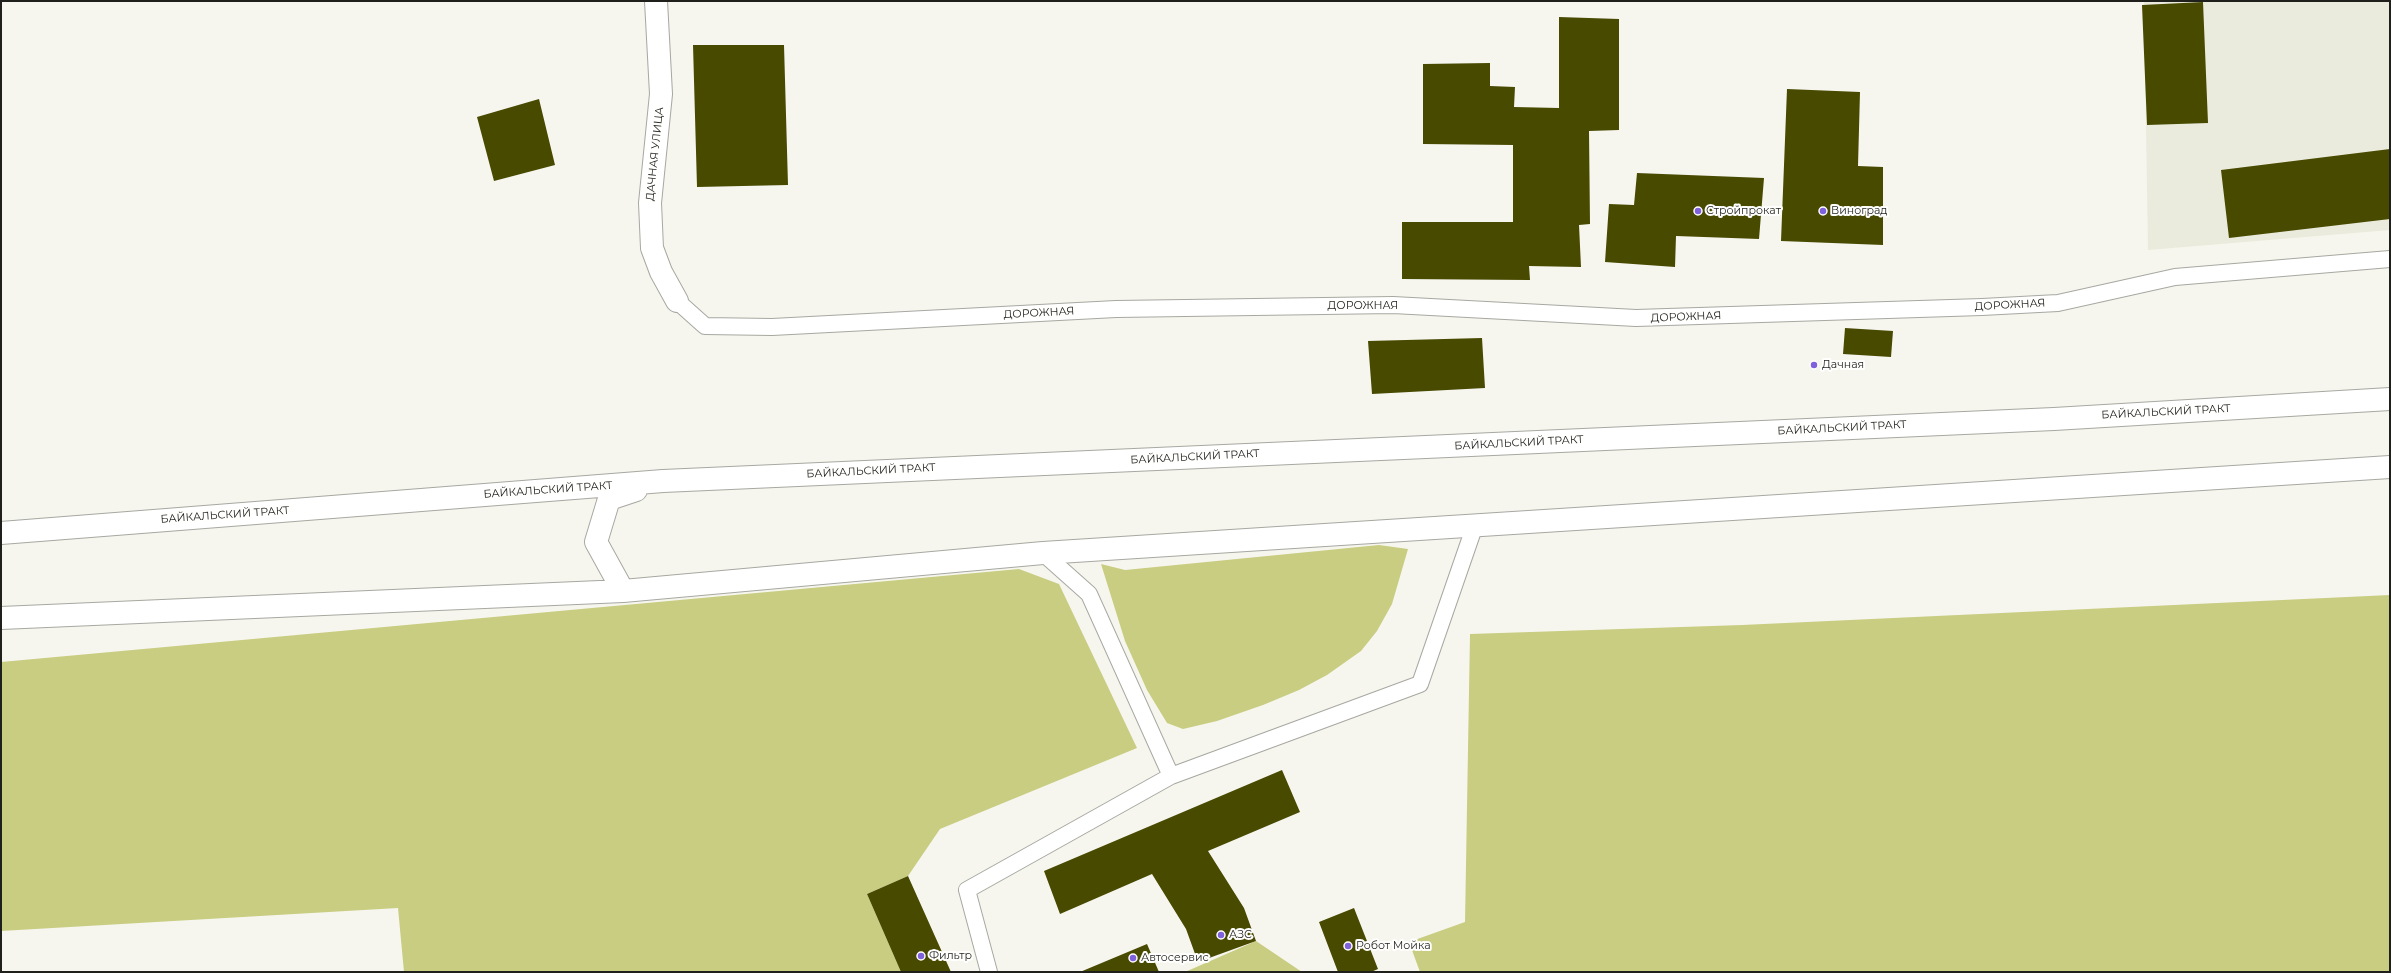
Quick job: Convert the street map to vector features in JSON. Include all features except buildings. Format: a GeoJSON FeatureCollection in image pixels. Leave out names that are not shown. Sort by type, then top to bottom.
{"type":"FeatureCollection","features":[{"type":"Feature","properties":{"kind":"main road","name":"ДАЧНАЯ УЛИЦА"},"geometry":{"type":"LineString","coordinates":[[656,1],[661,94],[650,202],[652,248],[661,272],[677,301]]}},
{"type":"Feature","properties":{"kind":"main road","name":"БАЙКАЛЬСКИЙ ТРАКТ"},"geometry":{"type":"LineString","coordinates":[[1,533],[663,481],[2046,419],[2390,399]]}},
{"type":"Feature","properties":{"kind":"main road"},"geometry":{"type":"LineString","coordinates":[[1,618],[623,591],[1043,554],[2390,467]]}},
{"type":"Feature","properties":{"kind":"main road"},"geometry":{"type":"LineString","coordinates":[[623,591],[596,542],[609,499],[663,481]]}},
{"type":"Feature","properties":{"kind":"lane","name":"ДОРОЖНАЯ"},"geometry":{"type":"LineString","coordinates":[[677,301],[705,326],[772,326],[1116,308],[1393,305],[1636,318],[1974,307],[2058,302],[2175,277],[2390,259]]}},
{"type":"Feature","properties":{"kind":"lane"},"geometry":{"type":"LineString","coordinates":[[989,972],[967,890],[1171,776],[1420,684],[1475,525]]}},
{"type":"Feature","properties":{"kind":"lane"},"geometry":{"type":"LineString","coordinates":[[1043,554],[1089,594],[1171,776]]}},
{"type":"Feature","properties":{"kind":"shaded area"},"geometry":{"type":"Polygon","coordinates":[[[2144,1],[2390,1],[2390,230],[2148,250],[2144,1]]]}},
{"type":"Feature","properties":{"kind":"green space"},"geometry":{"type":"Polygon","coordinates":[[[1379,545],[1408,549],[1392,604],[1377,631],[1361,651],[1327,675],[1299,690],[1263,705],[1217,721],[1183,729],[1167,723],[1147,690],[1125,641],[1101,564],[1125,570],[1379,545]]]}},
{"type":"Feature","properties":{"kind":"green space"},"geometry":{"type":"Polygon","coordinates":[[[1019,569],[1059,584],[1137,748],[940,829],[908,876],[867,894],[901,972],[404,972],[398,908],[1,931],[1,662],[1019,569]]]}},
{"type":"Feature","properties":{"kind":"green space"},"geometry":{"type":"Polygon","coordinates":[[[2390,595],[2390,972],[1420,972],[1409,942],[1465,922],[1470,634],[1742,625],[2390,595]]]}},
{"type":"Feature","properties":{"kind":"green space"},"geometry":{"type":"Polygon","coordinates":[[[1256,941],[1302,972],[1185,972],[1256,941]]]}},
{"type":"Feature","properties":{"kind":"place","name":"Стройпрокат"},"geometry":{"type":"Point","coordinates":[1698,211]}},
{"type":"Feature","properties":{"kind":"place","name":"Виноград"},"geometry":{"type":"Point","coordinates":[1823,211]}},
{"type":"Feature","properties":{"kind":"place","name":"Дачная"},"geometry":{"type":"Point","coordinates":[1814,365]}},
{"type":"Feature","properties":{"kind":"place","name":"АЗС"},"geometry":{"type":"Point","coordinates":[1221,935]}},
{"type":"Feature","properties":{"kind":"place","name":"Робот Мойка"},"geometry":{"type":"Point","coordinates":[1348,946]}},
{"type":"Feature","properties":{"kind":"place","name":"Фильтр"},"geometry":{"type":"Point","coordinates":[921,956]}},
{"type":"Feature","properties":{"kind":"place","name":"Автосервис"},"geometry":{"type":"Point","coordinates":[1133,958]}}]}
